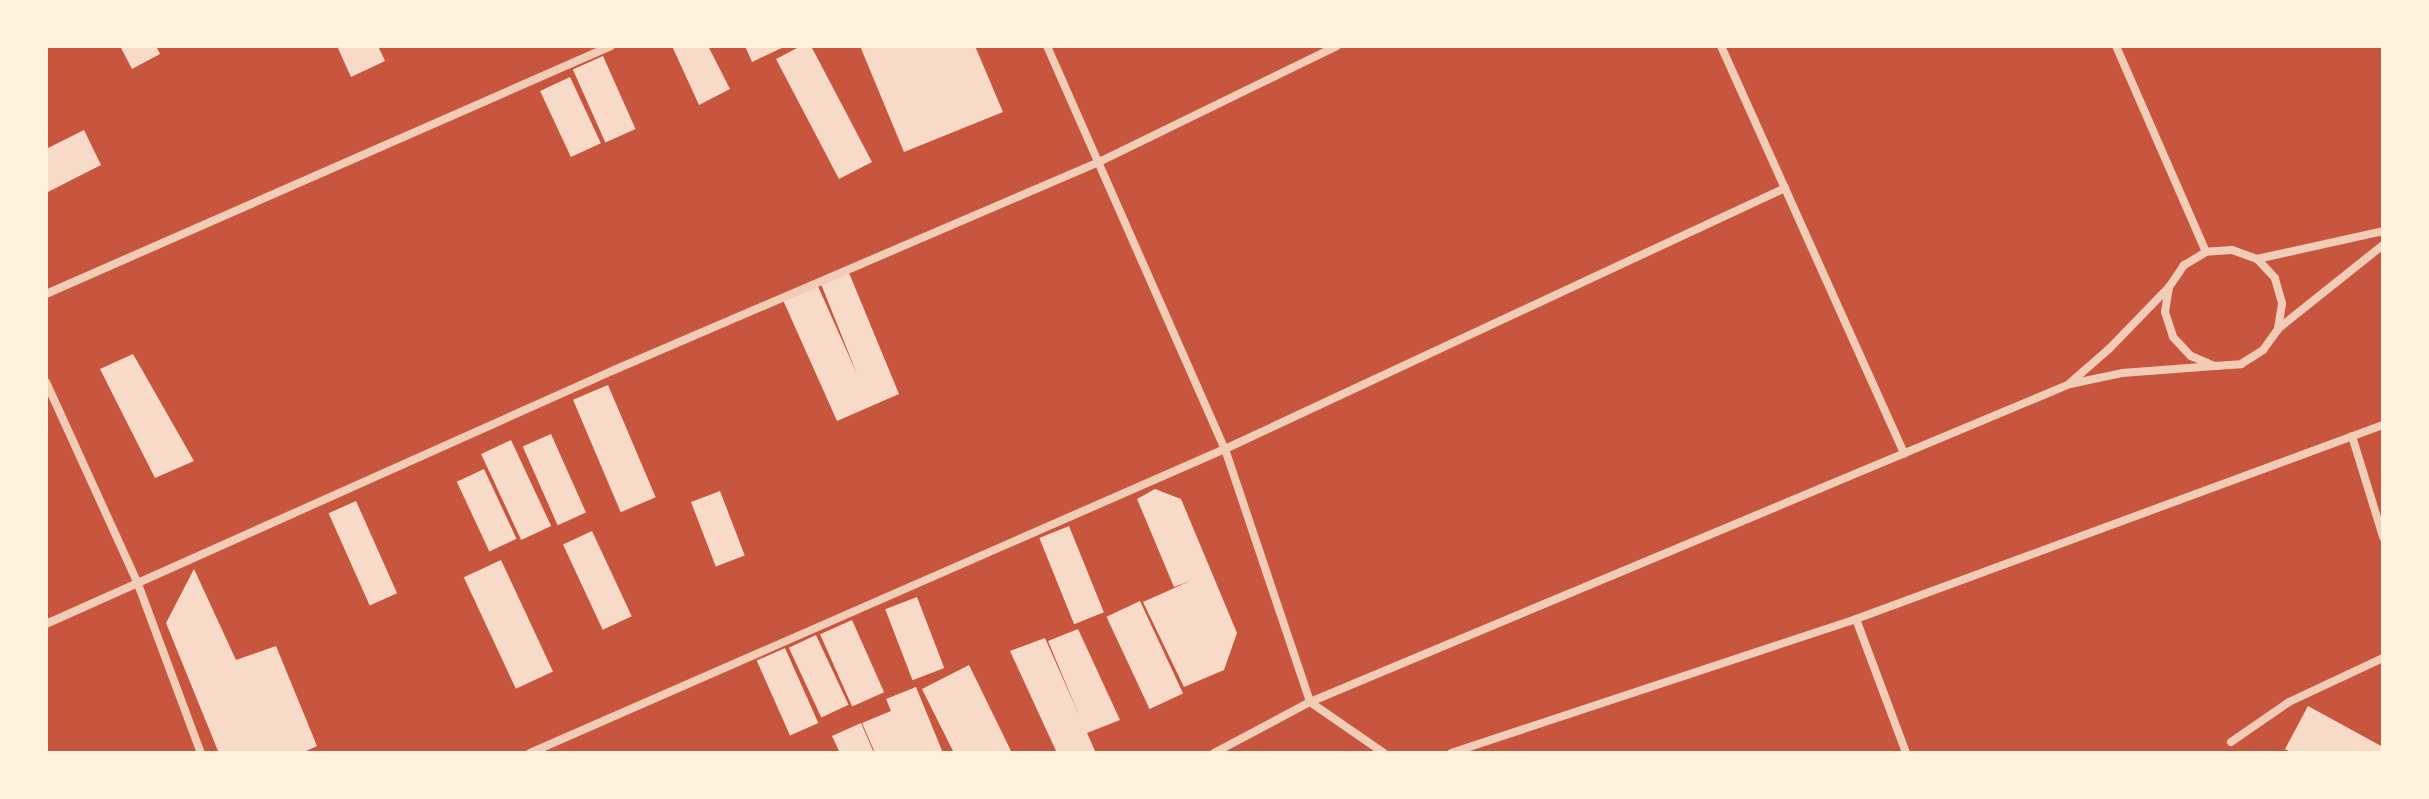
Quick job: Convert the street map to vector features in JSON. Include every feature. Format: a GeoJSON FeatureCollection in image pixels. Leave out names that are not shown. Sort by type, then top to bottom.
{"type":"FeatureCollection","features":[{"type":"Feature","properties":{"kind":"street"},"geometry":{"type":"LineString","coordinates":[[46,294],[611,46]]}},
{"type":"Feature","properties":{"kind":"street"},"geometry":{"type":"LineString","coordinates":[[1047,46],[1225,449],[1310,702],[1384,753]]}},
{"type":"Feature","properties":{"kind":"street"},"geometry":{"type":"LineString","coordinates":[[46,624],[614,370],[1099,162],[1337,46]]}},
{"type":"Feature","properties":{"kind":"street"},"geometry":{"type":"LineString","coordinates":[[1721,46],[1904,454]]}},
{"type":"Feature","properties":{"kind":"street"},"geometry":{"type":"LineString","coordinates":[[2116,46],[2206,252]]}},
{"type":"Feature","properties":{"kind":"street"},"geometry":{"type":"LineString","coordinates":[[530,753],[1225,449],[1785,188]]}},
{"type":"Feature","properties":{"kind":"street"},"geometry":{"type":"LineString","coordinates":[[2257,259],[2383,231]]}},
{"type":"Feature","properties":{"kind":"street"},"geometry":{"type":"LineString","coordinates":[[1214,753],[1310,702],[2070,384],[2122,373],[2241,364],[2263,350],[2278,329],[2383,245]]}},
{"type":"Feature","properties":{"kind":"street"},"geometry":{"type":"LineString","coordinates":[[2070,384],[2169,287],[2184,265],[2206,252],[2232,250],[2257,259],[2275,278],[2282,303],[2278,329]]}},
{"type":"Feature","properties":{"kind":"street"},"geometry":{"type":"LineString","coordinates":[[2169,287],[2165,312],[2173,337],[2191,356],[2215,366]]}},
{"type":"Feature","properties":{"kind":"street"},"geometry":{"type":"LineString","coordinates":[[46,382],[138,584],[201,753]]}},
{"type":"Feature","properties":{"kind":"street"},"geometry":{"type":"LineString","coordinates":[[1451,753],[1856,619],[2383,425]]}},
{"type":"Feature","properties":{"kind":"street"},"geometry":{"type":"LineString","coordinates":[[2352,436],[2383,537]]}},
{"type":"Feature","properties":{"kind":"street"},"geometry":{"type":"LineString","coordinates":[[1856,619],[1906,753]]}},
{"type":"Feature","properties":{"kind":"street"},"geometry":{"type":"LineString","coordinates":[[2231,742],[2289,702],[2383,658]]}},
{"type":"Feature","properties":{"kind":"building"},"geometry":{"type":"Polygon","coordinates":[[[120,46],[156,46],[160,54],[132,69],[120,46]]]}},
{"type":"Feature","properties":{"kind":"building"},"geometry":{"type":"Polygon","coordinates":[[[337,46],[378,46],[385,61],[351,77],[337,46]]]}},
{"type":"Feature","properties":{"kind":"building"},"geometry":{"type":"Polygon","coordinates":[[[672,46],[708,46],[730,89],[699,105],[672,46]]]}},
{"type":"Feature","properties":{"kind":"building"},"geometry":{"type":"Polygon","coordinates":[[[745,46],[786,46],[752,62],[745,46]]]}},
{"type":"Feature","properties":{"kind":"building"},"geometry":{"type":"Polygon","coordinates":[[[801,46],[811,46],[872,162],[839,179],[776,59],[801,46]]]}},
{"type":"Feature","properties":{"kind":"building"},"geometry":{"type":"Polygon","coordinates":[[[860,46],[975,46],[1003,112],[904,152],[860,46]]]}},
{"type":"Feature","properties":{"kind":"building"},"geometry":{"type":"Polygon","coordinates":[[[603,56],[636,129],[605,143],[573,69],[603,56]]]}},
{"type":"Feature","properties":{"kind":"building"},"geometry":{"type":"Polygon","coordinates":[[[570,77],[601,143],[571,157],[540,91],[570,77]]]}},
{"type":"Feature","properties":{"kind":"building"},"geometry":{"type":"Polygon","coordinates":[[[84,130],[101,165],[46,193],[46,149],[84,130]]]}},
{"type":"Feature","properties":{"kind":"building"},"geometry":{"type":"Polygon","coordinates":[[[849,273],[899,394],[837,421],[783,300],[817,284],[857,374],[821,284],[849,273]]]}},
{"type":"Feature","properties":{"kind":"building"},"geometry":{"type":"Polygon","coordinates":[[[133,354],[194,461],[155,478],[100,369],[133,354]]]}},
{"type":"Feature","properties":{"kind":"building"},"geometry":{"type":"Polygon","coordinates":[[[608,385],[656,497],[621,512],[573,400],[608,385]]]}},
{"type":"Feature","properties":{"kind":"building"},"geometry":{"type":"Polygon","coordinates":[[[551,434],[586,513],[558,525],[523,447],[551,434]]]}},
{"type":"Feature","properties":{"kind":"building"},"geometry":{"type":"Polygon","coordinates":[[[511,440],[551,526],[521,540],[481,454],[511,440]]]}},
{"type":"Feature","properties":{"kind":"building"},"geometry":{"type":"Polygon","coordinates":[[[484,469],[517,539],[489,551],[457,482],[484,469]]]}},
{"type":"Feature","properties":{"kind":"building"},"geometry":{"type":"Polygon","coordinates":[[[1155,489],[1181,499],[1237,633],[1224,670],[1184,687],[1143,602],[1190,581],[1174,587],[1137,499],[1155,489]]]}},
{"type":"Feature","properties":{"kind":"building"},"geometry":{"type":"Polygon","coordinates":[[[720,491],[745,555],[716,567],[691,502],[720,491]]]}},
{"type":"Feature","properties":{"kind":"building"},"geometry":{"type":"Polygon","coordinates":[[[356,501],[397,593],[370,605],[329,513],[356,501]]]}},
{"type":"Feature","properties":{"kind":"building"},"geometry":{"type":"Polygon","coordinates":[[[1069,526],[1104,612],[1074,624],[1039,538],[1069,526]]]}},
{"type":"Feature","properties":{"kind":"building"},"geometry":{"type":"Polygon","coordinates":[[[592,531],[632,616],[603,630],[563,545],[592,531]]]}},
{"type":"Feature","properties":{"kind":"building"},"geometry":{"type":"Polygon","coordinates":[[[501,560],[553,671],[516,689],[464,577],[501,560]]]}},
{"type":"Feature","properties":{"kind":"building"},"geometry":{"type":"Polygon","coordinates":[[[194,569],[236,660],[276,646],[317,746],[302,753],[218,751],[166,623],[194,569]]]}},
{"type":"Feature","properties":{"kind":"building"},"geometry":{"type":"Polygon","coordinates":[[[917,597],[944,668],[912,680],[885,609],[917,597]]]}},
{"type":"Feature","properties":{"kind":"building"},"geometry":{"type":"Polygon","coordinates":[[[1140,601],[1183,693],[1150,709],[1106,617],[1140,601]]]}},
{"type":"Feature","properties":{"kind":"building"},"geometry":{"type":"Polygon","coordinates":[[[852,620],[884,692],[852,706],[820,634],[852,620]]]}},
{"type":"Feature","properties":{"kind":"building"},"geometry":{"type":"Polygon","coordinates":[[[1078,629],[1120,720],[1087,733],[1096,753],[1057,753],[1010,651],[1045,638],[1079,715],[1048,641],[1078,629]]]}},
{"type":"Feature","properties":{"kind":"building"},"geometry":{"type":"Polygon","coordinates":[[[816,635],[849,705],[821,717],[789,648],[816,635]]]}},
{"type":"Feature","properties":{"kind":"building"},"geometry":{"type":"Polygon","coordinates":[[[785,648],[818,723],[790,736],[757,661],[785,648]]]}},
{"type":"Feature","properties":{"kind":"building"},"geometry":{"type":"Polygon","coordinates":[[[969,665],[1012,753],[954,753],[922,689],[969,665]]]}},
{"type":"Feature","properties":{"kind":"building"},"geometry":{"type":"Polygon","coordinates":[[[916,687],[943,753],[875,753],[862,723],[891,711],[886,699],[916,687]]]}},
{"type":"Feature","properties":{"kind":"building"},"geometry":{"type":"Polygon","coordinates":[[[2308,706],[2383,747],[2383,753],[2292,753],[2285,749],[2308,706]]]}},
{"type":"Feature","properties":{"kind":"building"},"geometry":{"type":"Polygon","coordinates":[[[861,723],[874,753],[840,753],[832,736],[861,723]]]}}]}
